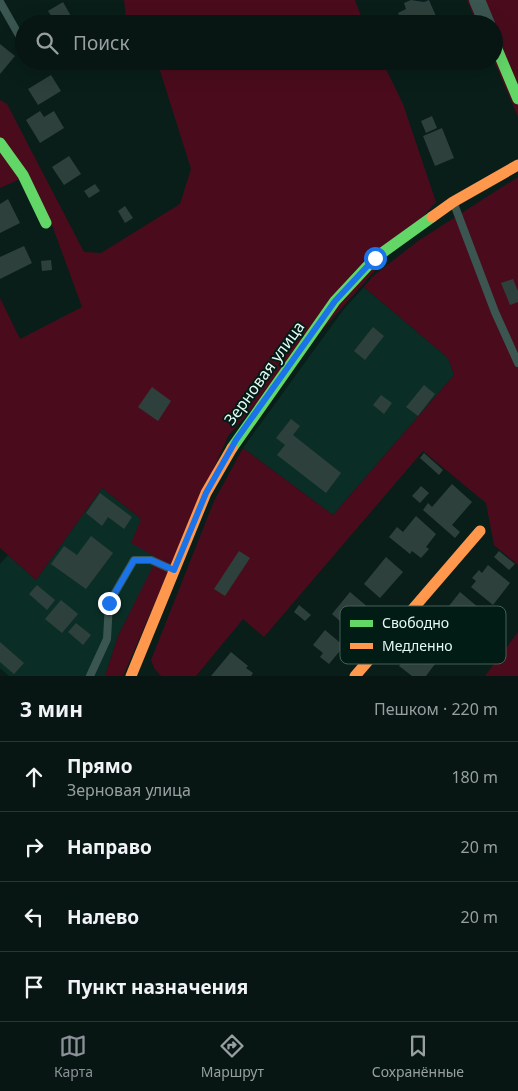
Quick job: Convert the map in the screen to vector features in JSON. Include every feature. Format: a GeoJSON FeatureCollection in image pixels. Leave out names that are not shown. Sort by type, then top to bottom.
{"type":"FeatureCollection","features":[{"type":"Feature","properties":{"kind":"street"},"geometry":{"type":"LineString","coordinates":[[476,0],[482,15]]}},
{"type":"Feature","properties":{"kind":"street"},"geometry":{"type":"LineString","coordinates":[[503,63],[518,99]]}},
{"type":"Feature","properties":{"kind":"street"},"geometry":{"type":"LineString","coordinates":[[0,143],[23,175],[46,223]]}},
{"type":"Feature","properties":{"kind":"street","name":"Зерновая улица"},"geometry":{"type":"LineString","coordinates":[[131,676],[206,493],[236,440],[335,301],[375,258],[453,202],[518,166]]}},
{"type":"Feature","properties":{"kind":"street"},"geometry":{"type":"LineString","coordinates":[[415,606],[480,531]]}},
{"type":"Feature","properties":{"kind":"street"},"geometry":{"type":"LineString","coordinates":[[355,676],[365,664]]}},
{"type":"Feature","properties":{"kind":"lane"},"geometry":{"type":"LineString","coordinates":[[0,2],[15,28]]}},
{"type":"Feature","properties":{"kind":"lane"},"geometry":{"type":"LineString","coordinates":[[453,202],[495,312],[518,363]]}},
{"type":"Feature","properties":{"kind":"lane"},"geometry":{"type":"LineString","coordinates":[[90,676],[107,639],[109,603],[134,560],[151,560],[174,570]]}},
{"type":"Feature","properties":{"kind":"shaded area"},"geometry":{"type":"Polygon","coordinates":[[[124,0],[355,0],[361,15],[126,15],[124,0]]]}},
{"type":"Feature","properties":{"kind":"shaded area"},"geometry":{"type":"Polygon","coordinates":[[[467,0],[518,0],[518,117],[498,70],[503,70],[503,15],[473,15],[467,0]]]}},
{"type":"Feature","properties":{"kind":"shaded area"},"geometry":{"type":"Polygon","coordinates":[[[160,70],[386,70],[403,104],[436,202],[228,436],[123,676],[105,676],[118,636],[157,558],[131,543],[141,519],[102,488],[36,580],[0,548],[0,298],[20,339],[82,307],[52,225],[20,179],[0,188],[0,100],[7,104],[84,252],[101,253],[180,204],[191,169],[160,70]]]}},
{"type":"Feature","properties":{"kind":"shaded area"},"geometry":{"type":"Polygon","coordinates":[[[518,177],[518,565],[494,545],[486,503],[423,451],[264,637],[243,619],[196,676],[161,676],[154,668],[151,660],[214,501],[243,448],[333,515],[454,375],[448,358],[364,287],[372,277],[418,241],[518,177]]]}},
{"type":"Feature","properties":{"kind":"shaded area"},"geometry":{"type":"Polygon","coordinates":[[[364,287],[448,358],[454,375],[333,515],[243,448],[344,309],[364,287]]]}},
{"type":"Feature","properties":{"kind":"shaded area"},"geometry":{"type":"Polygon","coordinates":[[[102,488],[141,519],[158,558],[118,636],[105,676],[9,676],[0,668],[0,564],[8,555],[36,580],[102,488]]]}},
{"type":"Feature","properties":{"kind":"shaded area"},"geometry":{"type":"Polygon","coordinates":[[[518,632],[518,676],[485,676],[494,664],[506,664],[506,648],[518,632]]]}},
{"type":"Feature","properties":{"kind":"building"},"geometry":{"type":"Polygon","coordinates":[[[411,0],[424,2],[429,0],[436,15],[399,15],[398,13],[406,9],[404,3],[411,0]]]}},
{"type":"Feature","properties":{"kind":"building"},"geometry":{"type":"Polygon","coordinates":[[[63,2],[70,15],[50,15],[48,11],[63,2]]]}},
{"type":"Feature","properties":{"kind":"building"},"geometry":{"type":"Polygon","coordinates":[[[0,44],[15,56],[0,74],[0,44]]]}},
{"type":"Feature","properties":{"kind":"building"},"geometry":{"type":"Polygon","coordinates":[[[51,75],[61,91],[38,105],[28,89],[51,75]]]}},
{"type":"Feature","properties":{"kind":"building"},"geometry":{"type":"Polygon","coordinates":[[[40,111],[44,117],[54,111],[64,128],[40,143],[26,120],[40,111]]]}},
{"type":"Feature","properties":{"kind":"building"},"geometry":{"type":"Polygon","coordinates":[[[432,116],[437,128],[426,133],[421,121],[432,116]]]}},
{"type":"Feature","properties":{"kind":"building"},"geometry":{"type":"Polygon","coordinates":[[[442,128],[454,158],[435,166],[423,136],[442,128]]]}},
{"type":"Feature","properties":{"kind":"building"},"geometry":{"type":"Polygon","coordinates":[[[69,156],[81,174],[64,185],[52,167],[69,156]]]}},
{"type":"Feature","properties":{"kind":"building"},"geometry":{"type":"Polygon","coordinates":[[[95,184],[100,191],[89,198],[84,191],[95,184]]]}},
{"type":"Feature","properties":{"kind":"building"},"geometry":{"type":"Polygon","coordinates":[[[8,199],[20,223],[0,233],[0,204],[8,199]]]}},
{"type":"Feature","properties":{"kind":"building"},"geometry":{"type":"Polygon","coordinates":[[[125,206],[133,218],[125,223],[118,211],[125,206]]]}},
{"type":"Feature","properties":{"kind":"building"},"geometry":{"type":"Polygon","coordinates":[[[24,246],[32,263],[0,279],[0,257],[24,246]]]}},
{"type":"Feature","properties":{"kind":"building"},"geometry":{"type":"Polygon","coordinates":[[[51,260],[52,270],[42,271],[41,261],[51,260]]]}},
{"type":"Feature","properties":{"kind":"building"},"geometry":{"type":"Polygon","coordinates":[[[513,279],[518,291],[518,302],[510,305],[501,283],[513,279]]]}},
{"type":"Feature","properties":{"kind":"building"},"geometry":{"type":"Polygon","coordinates":[[[373,327],[384,336],[365,360],[354,351],[373,327]]]}},
{"type":"Feature","properties":{"kind":"building"},"geometry":{"type":"Polygon","coordinates":[[[424,385],[435,394],[418,416],[406,407],[424,385]]]}},
{"type":"Feature","properties":{"kind":"building"},"geometry":{"type":"Polygon","coordinates":[[[152,387],[171,401],[158,421],[138,407],[152,387]]]}},
{"type":"Feature","properties":{"kind":"building"},"geometry":{"type":"Polygon","coordinates":[[[381,395],[392,403],[384,414],[373,405],[381,395]]]}},
{"type":"Feature","properties":{"kind":"building"},"geometry":{"type":"Polygon","coordinates":[[[291,419],[300,426],[293,435],[341,473],[326,493],[277,455],[285,445],[276,438],[291,419]]]}},
{"type":"Feature","properties":{"kind":"building"},"geometry":{"type":"Polygon","coordinates":[[[424,453],[443,470],[439,475],[420,458],[424,453]]]}},
{"type":"Feature","properties":{"kind":"building"},"geometry":{"type":"Polygon","coordinates":[[[452,484],[472,502],[452,525],[460,532],[455,538],[423,510],[428,503],[432,507],[452,484]]]}},
{"type":"Feature","properties":{"kind":"building"},"geometry":{"type":"Polygon","coordinates":[[[421,486],[429,493],[420,503],[412,496],[421,486]]]}},
{"type":"Feature","properties":{"kind":"building"},"geometry":{"type":"Polygon","coordinates":[[[100,493],[132,517],[124,529],[108,517],[102,526],[86,513],[100,493]]]}},
{"type":"Feature","properties":{"kind":"building"},"geometry":{"type":"Polygon","coordinates":[[[416,516],[436,534],[426,547],[429,549],[421,558],[412,551],[410,554],[389,537],[397,527],[403,532],[416,516]]]}},
{"type":"Feature","properties":{"kind":"building"},"geometry":{"type":"Polygon","coordinates":[[[91,536],[113,553],[86,589],[51,564],[64,546],[77,555],[91,536]]]}},
{"type":"Feature","properties":{"kind":"building"},"geometry":{"type":"Polygon","coordinates":[[[239,551],[250,558],[225,596],[214,589],[239,551]]]}},
{"type":"Feature","properties":{"kind":"building"},"geometry":{"type":"Polygon","coordinates":[[[499,551],[515,564],[509,570],[494,557],[499,551]]]}},
{"type":"Feature","properties":{"kind":"building"},"geometry":{"type":"Polygon","coordinates":[[[386,557],[403,572],[380,598],[364,584],[386,557]]]}},
{"type":"Feature","properties":{"kind":"building"},"geometry":{"type":"Polygon","coordinates":[[[488,565],[510,583],[493,605],[471,587],[476,581],[472,578],[479,570],[482,573],[488,565]]]}},
{"type":"Feature","properties":{"kind":"building"},"geometry":{"type":"Polygon","coordinates":[[[37,585],[55,600],[47,610],[29,594],[37,585]]]}},
{"type":"Feature","properties":{"kind":"building"},"geometry":{"type":"Polygon","coordinates":[[[350,592],[366,606],[340,606],[340,621],[332,614],[350,592]]]}},
{"type":"Feature","properties":{"kind":"building"},"geometry":{"type":"Polygon","coordinates":[[[460,592],[477,606],[449,606],[460,592]]]}},
{"type":"Feature","properties":{"kind":"building"},"geometry":{"type":"Polygon","coordinates":[[[61,600],[78,614],[62,633],[45,619],[61,600]]]}},
{"type":"Feature","properties":{"kind":"building"},"geometry":{"type":"Polygon","coordinates":[[[299,605],[311,615],[305,621],[294,612],[299,605]]]}},
{"type":"Feature","properties":{"kind":"building"},"geometry":{"type":"Polygon","coordinates":[[[76,623],[91,635],[83,645],[68,632],[76,623]]]}},
{"type":"Feature","properties":{"kind":"building"},"geometry":{"type":"Polygon","coordinates":[[[325,630],[340,643],[340,651],[329,664],[320,657],[323,653],[313,645],[325,630]]]}},
{"type":"Feature","properties":{"kind":"building"},"geometry":{"type":"Polygon","coordinates":[[[0,642],[24,663],[14,674],[0,662],[0,642]]]}},
{"type":"Feature","properties":{"kind":"building"},"geometry":{"type":"Polygon","coordinates":[[[231,652],[248,666],[246,668],[253,673],[251,676],[211,676],[231,652]]]}},
{"type":"Feature","properties":{"kind":"building"},"geometry":{"type":"Polygon","coordinates":[[[401,664],[435,664],[426,676],[412,676],[399,666],[401,664]]]}},
{"type":"Feature","properties":{"kind":"traffic: fast"},"geometry":{"type":"LineString","coordinates":[[503,63],[518,99]]}},
{"type":"Feature","properties":{"kind":"traffic: fast"},"geometry":{"type":"LineString","coordinates":[[0,143],[23,175],[46,223]]}},
{"type":"Feature","properties":{"kind":"traffic: fast"},"geometry":{"type":"LineString","coordinates":[[232,448],[335,301],[375,258],[432,217]]}},
{"type":"Feature","properties":{"kind":"traffic: slow"},"geometry":{"type":"LineString","coordinates":[[432,217],[453,202],[518,165]]}},
{"type":"Feature","properties":{"kind":"traffic: slow"},"geometry":{"type":"LineString","coordinates":[[131,676],[206,493],[232,448]]}},
{"type":"Feature","properties":{"kind":"traffic: slow"},"geometry":{"type":"LineString","coordinates":[[415,606],[480,531]]}},
{"type":"Feature","properties":{"kind":"traffic: slow"},"geometry":{"type":"LineString","coordinates":[[355,676],[365,664]]}},
{"type":"Feature","properties":{"kind":"route"},"geometry":{"type":"LineString","coordinates":[[109,603],[134,560],[151,560],[174,570],[206,493],[236,440],[335,301],[375,258]]}}]}
